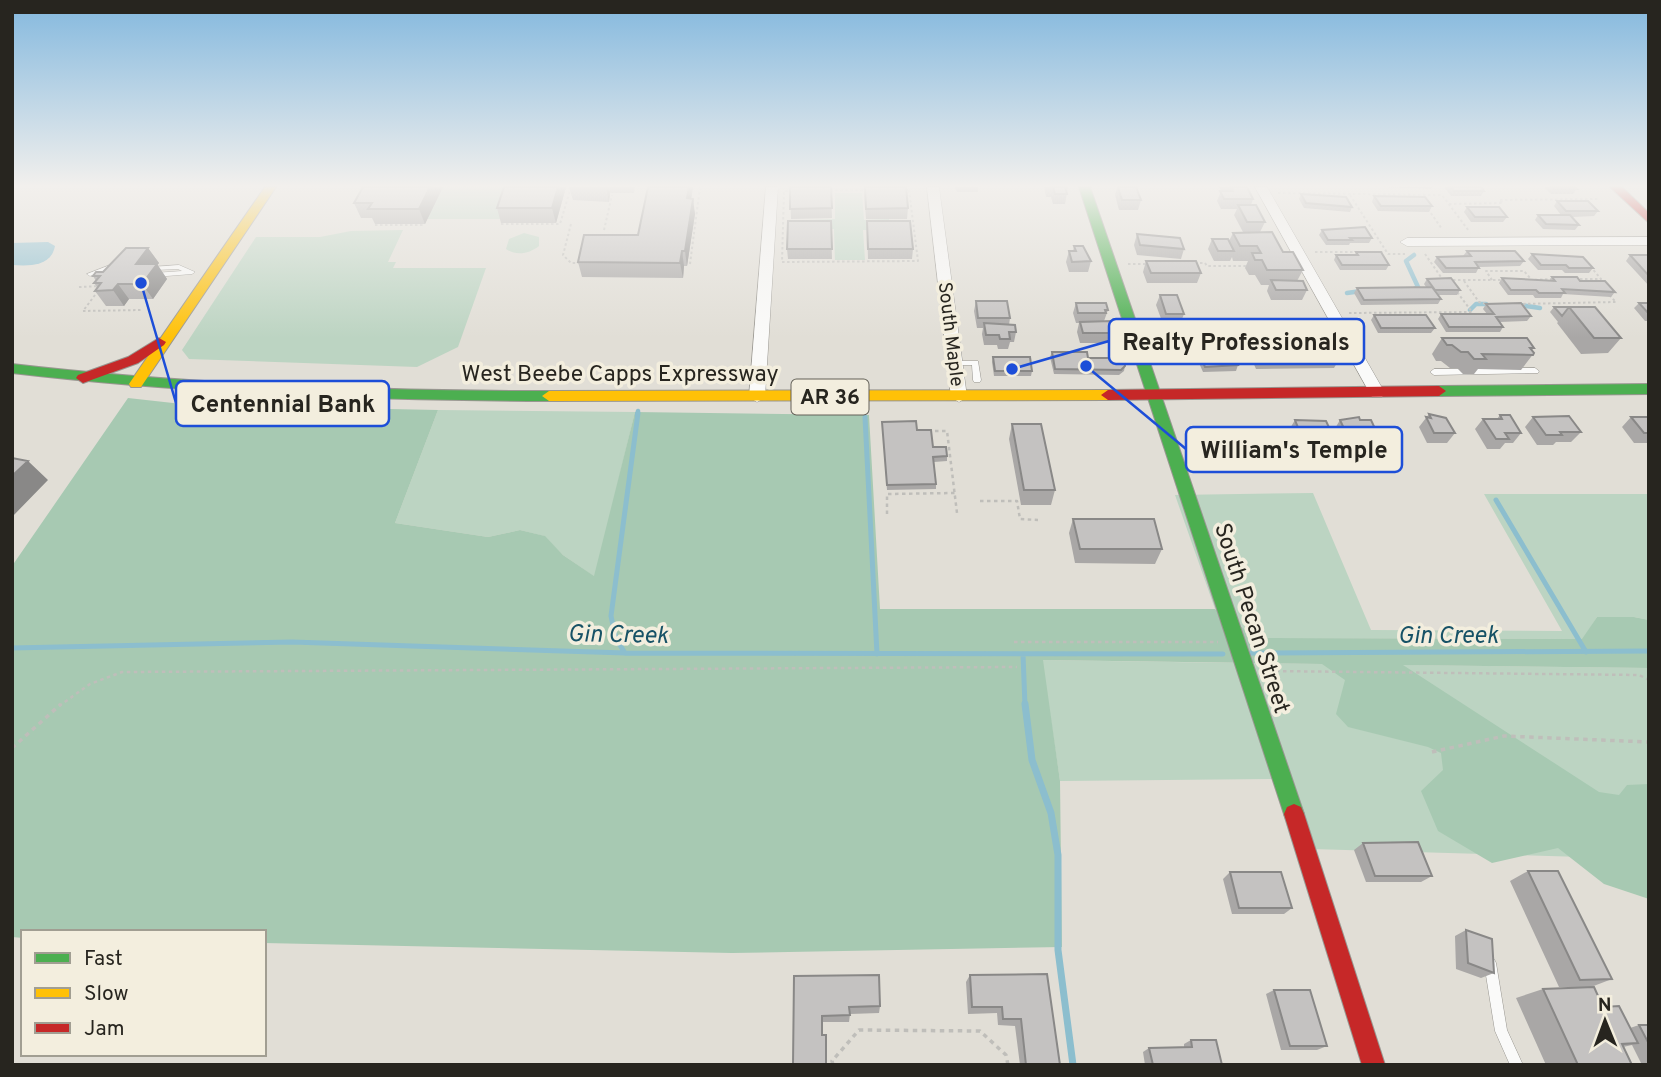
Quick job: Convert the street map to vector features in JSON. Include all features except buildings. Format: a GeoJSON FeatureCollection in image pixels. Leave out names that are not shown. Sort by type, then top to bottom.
{"type":"FeatureCollection","features":[{"type":"Feature","properties":{"kind":"main road"},"geometry":{"type":"LineString","coordinates":[[136,384],[177,325],[232,237]]}},
{"type":"Feature","properties":{"kind":"main road","name":"South Pecan Street"},"geometry":{"type":"LineString","coordinates":[[1101,237],[1248,671],[1374,1065]]}},
{"type":"Feature","properties":{"kind":"main road"},"geometry":{"type":"LineString","coordinates":[[83,378],[133,360],[177,325]]}},
{"type":"Feature","properties":{"kind":"main road","name":"West Beebe Capps Expressway"},"geometry":{"type":"LineString","coordinates":[[12,369],[136,384],[238,391],[339,393],[960,397],[1649,389]]}},
{"type":"Feature","properties":{"kind":"street"},"geometry":{"type":"LineString","coordinates":[[757,397],[768,237]]}},
{"type":"Feature","properties":{"kind":"street","name":"South Maple"},"geometry":{"type":"LineString","coordinates":[[939,237],[960,397]]}},
{"type":"Feature","properties":{"kind":"street"},"geometry":{"type":"LineString","coordinates":[[1290,237],[1377,393]]}},
{"type":"Feature","properties":{"kind":"street"},"geometry":{"type":"LineString","coordinates":[[1407,242],[1649,241]]}},
{"type":"Feature","properties":{"kind":"lane"},"geometry":{"type":"LineString","coordinates":[[182,263],[192,272],[154,270],[182,263]]}},
{"type":"Feature","properties":{"kind":"lane"},"geometry":{"type":"LineString","coordinates":[[114,264],[120,270],[90,274],[114,264]]}},
{"type":"Feature","properties":{"kind":"lane"},"geometry":{"type":"LineString","coordinates":[[955,363],[975,363],[977,380]]}},
{"type":"Feature","properties":{"kind":"lane"},"geometry":{"type":"LineString","coordinates":[[1434,372],[1535,371]]}},
{"type":"Feature","properties":{"kind":"lane"},"geometry":{"type":"LineString","coordinates":[[1489,950],[1490,974],[1501,1031],[1517,1065]]}},
{"type":"Feature","properties":{"kind":"path"},"geometry":{"type":"LineString","coordinates":[[568,237],[563,255],[571,263],[584,263]]}},
{"type":"Feature","properties":{"kind":"path"},"geometry":{"type":"LineString","coordinates":[[690,264],[693,237]]}},
{"type":"Feature","properties":{"kind":"path"},"geometry":{"type":"LineString","coordinates":[[783,237],[782,262],[918,263],[915,237]]}},
{"type":"Feature","properties":{"kind":"path"},"geometry":{"type":"LineString","coordinates":[[1449,237],[1452,242]]}},
{"type":"Feature","properties":{"kind":"path"},"geometry":{"type":"LineString","coordinates":[[1474,237],[1478,242]]}},
{"type":"Feature","properties":{"kind":"path"},"geometry":{"type":"LineString","coordinates":[[1298,252],[1386,251]]}},
{"type":"Feature","properties":{"kind":"path"},"geometry":{"type":"LineString","coordinates":[[1424,254],[1443,281],[1505,280]]}},
{"type":"Feature","properties":{"kind":"path"},"geometry":{"type":"LineString","coordinates":[[1570,279],[1601,279],[1586,261]]}},
{"type":"Feature","properties":{"kind":"path"},"geometry":{"type":"LineString","coordinates":[[1110,264],[1151,264]]}},
{"type":"Feature","properties":{"kind":"path"},"geometry":{"type":"LineString","coordinates":[[1191,264],[1254,266]]}},
{"type":"Feature","properties":{"kind":"path"},"geometry":{"type":"LineString","coordinates":[[1483,268],[1492,280]]}},
{"type":"Feature","properties":{"kind":"path"},"geometry":{"type":"LineString","coordinates":[[1486,271],[1524,271],[1531,280]]}},
{"type":"Feature","properties":{"kind":"path"},"geometry":{"type":"LineString","coordinates":[[1518,280],[1557,279]]}},
{"type":"Feature","properties":{"kind":"path"},"geometry":{"type":"LineString","coordinates":[[1517,305],[1616,302],[1596,279]]}},
{"type":"Feature","properties":{"kind":"path"},"geometry":{"type":"LineString","coordinates":[[1463,280],[1479,302],[1487,302],[1489,305]]}},
{"type":"Feature","properties":{"kind":"path"},"geometry":{"type":"LineString","coordinates":[[1332,314],[1472,312],[1449,281]]}},
{"type":"Feature","properties":{"kind":"path"},"geometry":{"type":"LineString","coordinates":[[105,282],[83,311],[142,310]]}},
{"type":"Feature","properties":{"kind":"path"},"geometry":{"type":"LineString","coordinates":[[79,287],[106,289]]}},
{"type":"Feature","properties":{"kind":"path"},"geometry":{"type":"LineString","coordinates":[[921,431],[947,431],[957,513]]}},
{"type":"Feature","properties":{"kind":"path"},"geometry":{"type":"LineString","coordinates":[[887,514],[887,494],[955,493]]}},
{"type":"Feature","properties":{"kind":"path"},"geometry":{"type":"LineString","coordinates":[[980,501],[1017,501],[1020,519],[1038,520]]}},
{"type":"Feature","properties":{"kind":"path"},"geometry":{"type":"LineString","coordinates":[[1014,642],[1238,642]]}},
{"type":"Feature","properties":{"kind":"path"},"geometry":{"type":"LineString","coordinates":[[12,748],[75,691],[97,678],[122,672],[1017,667]]}},
{"type":"Feature","properties":{"kind":"path"},"geometry":{"type":"LineString","coordinates":[[1248,671],[1639,675],[1649,680]]}},
{"type":"Feature","properties":{"kind":"path"},"geometry":{"type":"LineString","coordinates":[[1432,751],[1504,736],[1649,742]]}},
{"type":"Feature","properties":{"kind":"path"},"geometry":{"type":"LineString","coordinates":[[832,1065],[832,1061],[859,1030],[980,1031],[1006,1055],[1008,1065]]}},
{"type":"Feature","properties":{"kind":"green space"},"geometry":{"type":"Polygon","coordinates":[[[256,237],[400,237],[388,262],[396,262],[393,268],[486,268],[458,347],[417,367],[189,359],[182,350],[256,237]]]}},
{"type":"Feature","properties":{"kind":"green space"},"geometry":{"type":"Polygon","coordinates":[[[539,237],[539,246],[531,251],[514,253],[506,249],[509,239],[539,237]]]}},
{"type":"Feature","properties":{"kind":"green space"},"geometry":{"type":"Polygon","coordinates":[[[834,237],[863,237],[865,260],[835,260],[834,237]]]}},
{"type":"Feature","properties":{"kind":"green space"},"geometry":{"type":"Polygon","coordinates":[[[128,398],[191,405],[438,410],[395,523],[488,537],[520,530],[545,536],[563,555],[594,576],[635,412],[869,415],[880,609],[1215,609],[1258,638],[1582,639],[1597,617],[1634,617],[1649,620],[1649,668],[1403,665],[1599,792],[1619,795],[1627,785],[1649,784],[1649,899],[1604,884],[1558,848],[1492,863],[1438,831],[1421,791],[1443,770],[1441,753],[1428,747],[1348,727],[1336,714],[1345,680],[1322,664],[1043,660],[1060,781],[1062,947],[732,953],[266,943],[266,930],[21,930],[21,938],[12,937],[12,566],[128,398]]]}},
{"type":"Feature","properties":{"kind":"green space"},"geometry":{"type":"Polygon","coordinates":[[[438,410],[635,412],[595,577],[563,555],[544,536],[520,530],[488,537],[395,523],[438,410]]]}},
{"type":"Feature","properties":{"kind":"green space"},"geometry":{"type":"Polygon","coordinates":[[[1313,493],[1371,630],[1562,631],[1484,494],[1649,494],[1649,620],[1634,617],[1597,617],[1583,639],[1258,638],[1215,609],[1175,495],[1313,493]]]}},
{"type":"Feature","properties":{"kind":"green space"},"geometry":{"type":"Polygon","coordinates":[[[1042,660],[1235,663],[1273,779],[1060,781],[1042,660]]]}},
{"type":"Feature","properties":{"kind":"green space"},"geometry":{"type":"Polygon","coordinates":[[[1250,663],[1649,668],[1649,859],[1311,849],[1250,663]]]}},
{"type":"Feature","properties":{"kind":"water"},"geometry":{"type":"Polygon","coordinates":[[[48,242],[55,246],[53,253],[44,262],[12,265],[12,243],[48,242]]]}},
{"type":"Feature","properties":{"kind":"waterway"},"geometry":{"type":"LineString","coordinates":[[1412,290],[1418,287],[1406,261],[1414,255]]}},
{"type":"Feature","properties":{"kind":"waterway"},"geometry":{"type":"LineString","coordinates":[[1347,293],[1361,291]]}},
{"type":"Feature","properties":{"kind":"waterway"},"geometry":{"type":"LineString","coordinates":[[1470,310],[1476,304],[1486,304]]}},
{"type":"Feature","properties":{"kind":"waterway"},"geometry":{"type":"LineString","coordinates":[[1520,305],[1540,308]]}},
{"type":"Feature","properties":{"kind":"waterway"},"geometry":{"type":"LineString","coordinates":[[648,378],[650,372]]}},
{"type":"Feature","properties":{"kind":"waterway"},"geometry":{"type":"LineString","coordinates":[[637,415],[638,411]]}},
{"type":"Feature","properties":{"kind":"waterway"},"geometry":{"type":"LineString","coordinates":[[625,653],[616,639],[611,616],[638,413]]}},
{"type":"Feature","properties":{"kind":"waterway"},"geometry":{"type":"LineString","coordinates":[[865,417],[877,653]]}},
{"type":"Feature","properties":{"kind":"waterway"},"geometry":{"type":"LineString","coordinates":[[1496,500],[1586,651]]}},
{"type":"Feature","properties":{"kind":"waterway","name":"Gin Creek"},"geometry":{"type":"LineString","coordinates":[[12,648],[292,642],[625,653]]}},
{"type":"Feature","properties":{"kind":"waterway","name":"Gin Creek"},"geometry":{"type":"LineString","coordinates":[[1251,653],[1586,651]]}},
{"type":"Feature","properties":{"kind":"waterway","name":"Gin Creek"},"geometry":{"type":"LineString","coordinates":[[1586,651],[1649,651]]}},
{"type":"Feature","properties":{"kind":"waterway","name":"Gin Creek"},"geometry":{"type":"LineString","coordinates":[[625,653],[877,653]]}},
{"type":"Feature","properties":{"kind":"waterway","name":"Gin Creek"},"geometry":{"type":"LineString","coordinates":[[877,653],[1223,654]]}},
{"type":"Feature","properties":{"kind":"waterway"},"geometry":{"type":"LineString","coordinates":[[1023,654],[1025,706]]}},
{"type":"Feature","properties":{"kind":"waterway"},"geometry":{"type":"LineString","coordinates":[[1025,704],[1032,760],[1051,813],[1058,855],[1058,950],[1073,1065]]}},
{"type":"Feature","properties":{"kind":"traffic: fast"},"geometry":{"type":"LineString","coordinates":[[1101,237],[1294,814]]}},
{"type":"Feature","properties":{"kind":"traffic: fast"},"geometry":{"type":"LineString","coordinates":[[12,368],[146,382],[280,391],[549,396]]}},
{"type":"Feature","properties":{"kind":"traffic: fast"},"geometry":{"type":"LineString","coordinates":[[1439,391],[1649,389]]}},
{"type":"Feature","properties":{"kind":"traffic: slow"},"geometry":{"type":"LineString","coordinates":[[136,384],[237,237]]}},
{"type":"Feature","properties":{"kind":"traffic: slow"},"geometry":{"type":"LineString","coordinates":[[549,396],[1108,395]]}},
{"type":"Feature","properties":{"kind":"traffic: jam"},"geometry":{"type":"LineString","coordinates":[[83,378],[133,360],[159,342]]}},
{"type":"Feature","properties":{"kind":"traffic: jam"},"geometry":{"type":"LineString","coordinates":[[1108,395],[1439,391]]}},
{"type":"Feature","properties":{"kind":"traffic: jam"},"geometry":{"type":"LineString","coordinates":[[1294,814],[1374,1065]]}},
{"type":"Feature","properties":{"kind":"place","name":"Centennial Bank"},"geometry":{"type":"Point","coordinates":[141,283]}},
{"type":"Feature","properties":{"kind":"place","name":"William's Temple"},"geometry":{"type":"Point","coordinates":[1086,366]}},
{"type":"Feature","properties":{"kind":"place","name":"Realty Professionals"},"geometry":{"type":"Point","coordinates":[1012,369]}}]}
